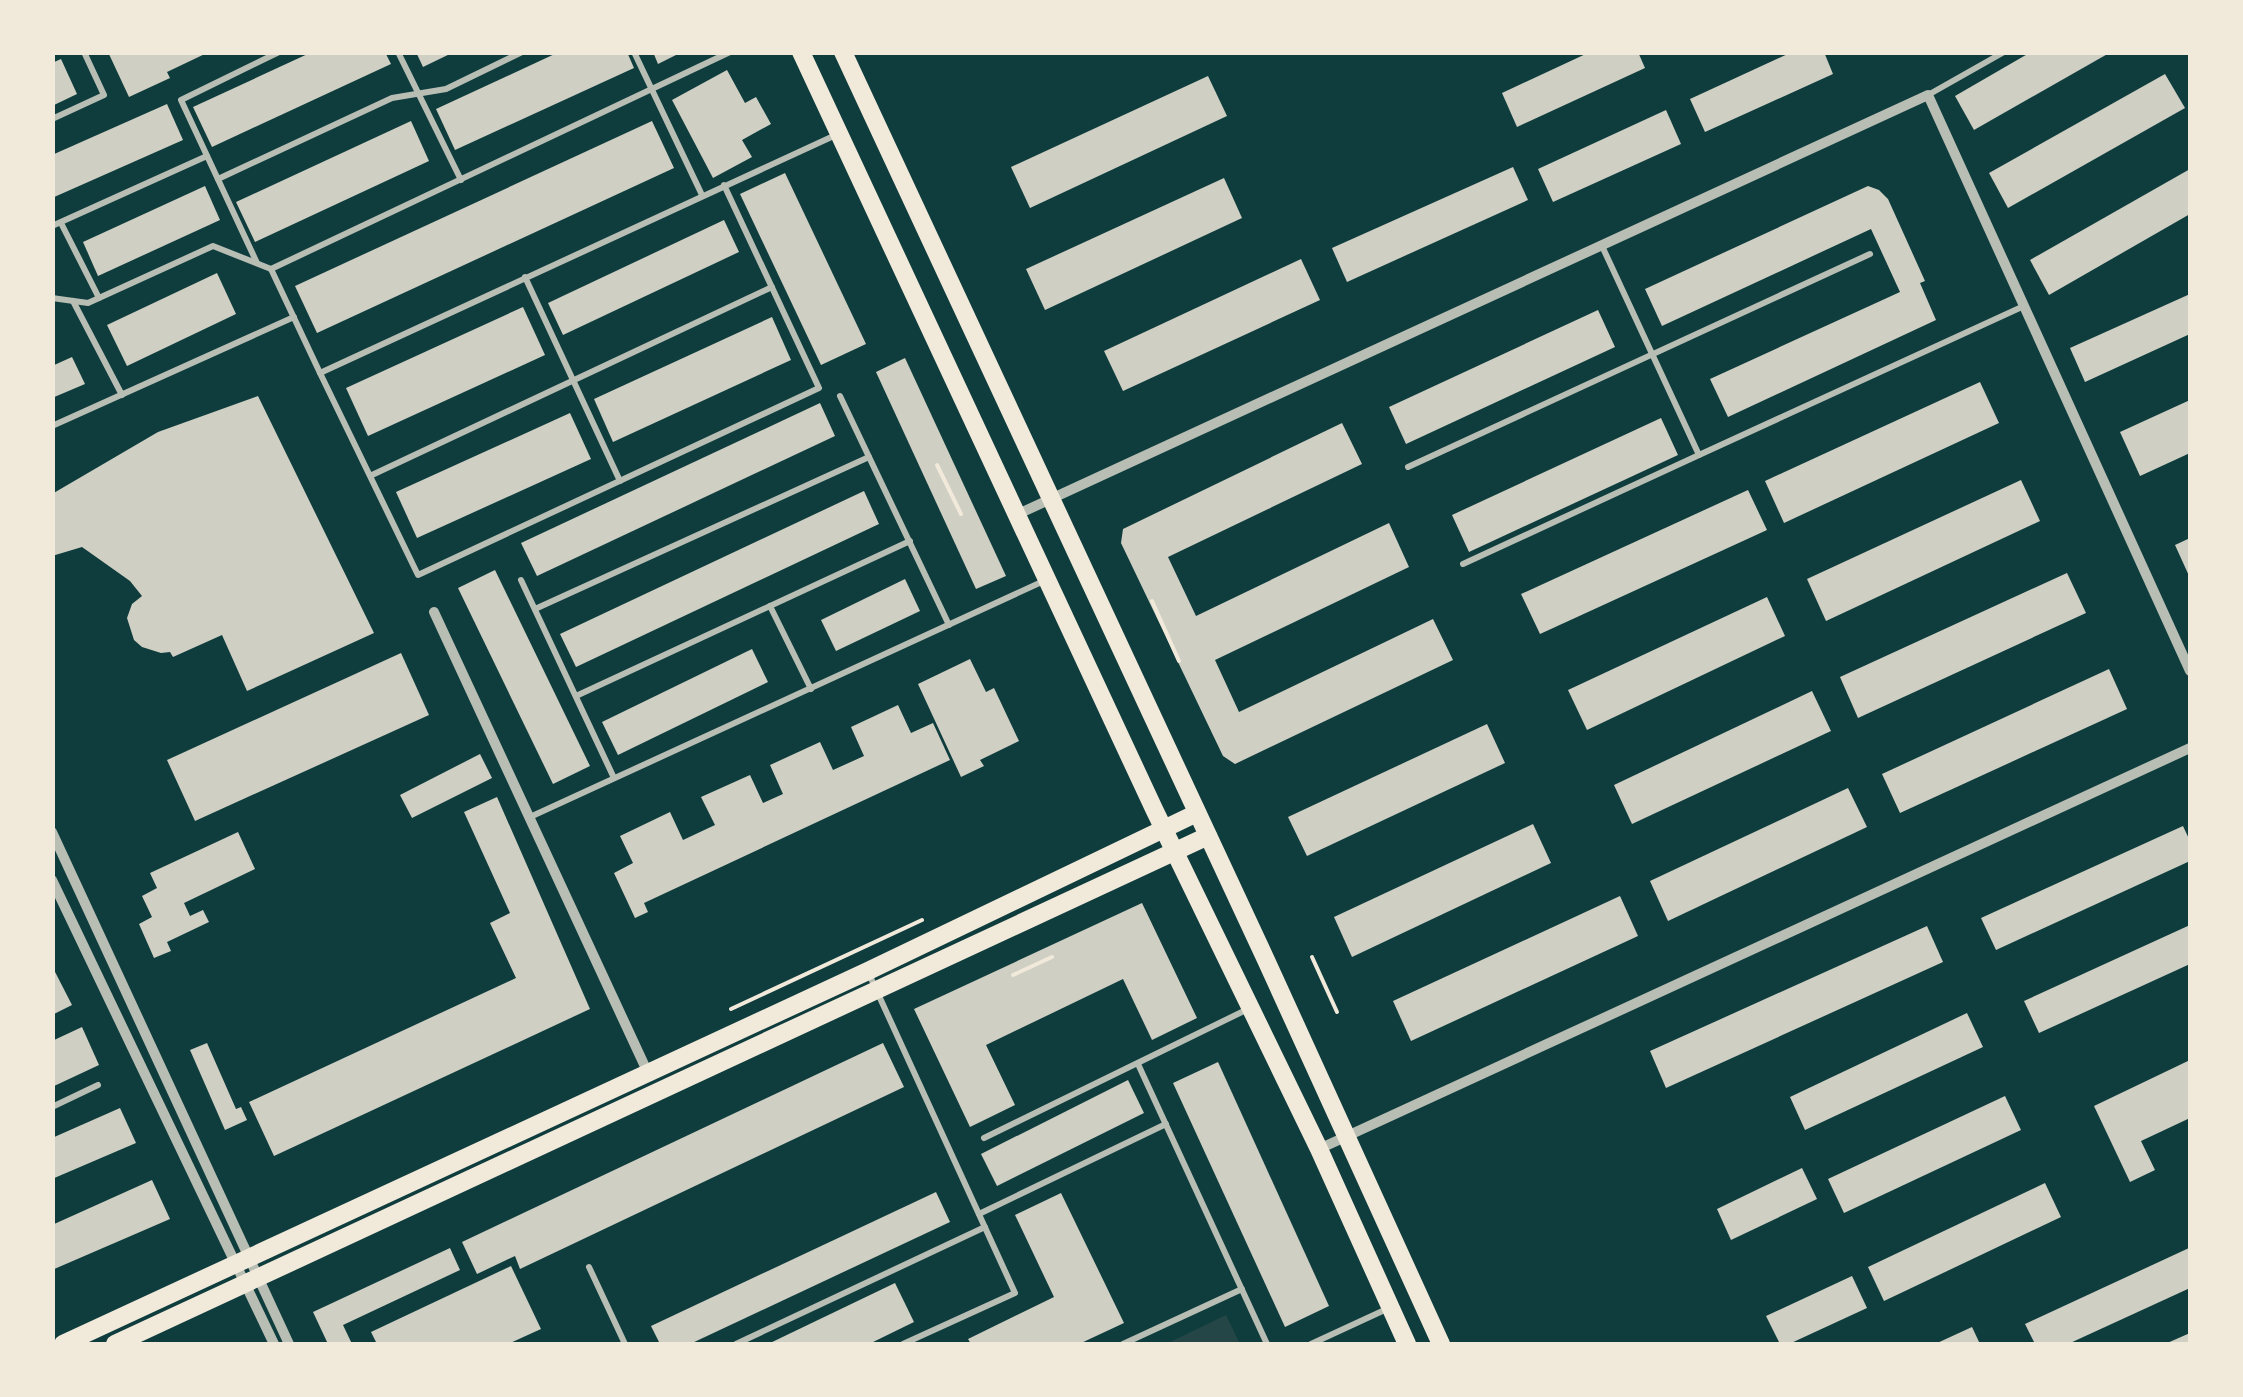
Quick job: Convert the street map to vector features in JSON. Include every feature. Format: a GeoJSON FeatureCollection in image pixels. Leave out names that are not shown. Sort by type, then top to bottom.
{"type":"FeatureCollection","features":[{"type":"Feature","properties":{"kind":"main road"},"geometry":{"type":"LineString","coordinates":[[801,52],[1174,852],[1319,1148],[1407,1344]]}},
{"type":"Feature","properties":{"kind":"main road"},"geometry":{"type":"LineString","coordinates":[[843,52],[1441,1344]]}},
{"type":"Feature","properties":{"kind":"main road"},"geometry":{"type":"LineString","coordinates":[[64,1344],[1197,814]]}},
{"type":"Feature","properties":{"kind":"main road"},"geometry":{"type":"LineString","coordinates":[[115,1344],[1208,836]]}},
{"type":"Feature","properties":{"kind":"street"},"geometry":{"type":"LineString","coordinates":[[1016,516],[1928,95],[2190,670]]}},
{"type":"Feature","properties":{"kind":"street"},"geometry":{"type":"LineString","coordinates":[[434,612],[648,1073]]}},
{"type":"Feature","properties":{"kind":"street"},"geometry":{"type":"LineString","coordinates":[[1319,1148],[2190,748]]}},
{"type":"Feature","properties":{"kind":"street"},"geometry":{"type":"LineString","coordinates":[[52,832],[252,1281],[274,1344]]}},
{"type":"Feature","properties":{"kind":"street"},"geometry":{"type":"LineString","coordinates":[[52,880],[243,1261]]}},
{"type":"Feature","properties":{"kind":"street"},"geometry":{"type":"LineString","coordinates":[[252,1281],[289,1344]]}},
{"type":"Feature","properties":{"kind":"lane"},"geometry":{"type":"LineString","coordinates":[[52,120],[104,96],[84,52]]}},
{"type":"Feature","properties":{"kind":"lane"},"geometry":{"type":"LineString","coordinates":[[257,264],[180,100],[279,52]]}},
{"type":"Feature","properties":{"kind":"lane"},"geometry":{"type":"LineString","coordinates":[[398,52],[460,180]]}},
{"type":"Feature","properties":{"kind":"lane"},"geometry":{"type":"LineString","coordinates":[[218,179],[392,98],[446,89],[522,52]]}},
{"type":"Feature","properties":{"kind":"lane"},"geometry":{"type":"LineString","coordinates":[[634,52],[702,195]]}},
{"type":"Feature","properties":{"kind":"lane"},"geometry":{"type":"LineString","coordinates":[[52,298],[88,302],[213,246],[272,269],[730,52]]}},
{"type":"Feature","properties":{"kind":"lane"},"geometry":{"type":"LineString","coordinates":[[1928,95],[2004,52]]}},
{"type":"Feature","properties":{"kind":"lane"},"geometry":{"type":"LineString","coordinates":[[320,373],[839,133]]}},
{"type":"Feature","properties":{"kind":"lane"},"geometry":{"type":"LineString","coordinates":[[52,226],[207,156]]}},
{"type":"Feature","properties":{"kind":"lane"},"geometry":{"type":"LineString","coordinates":[[272,269],[418,575],[819,388],[724,185]]}},
{"type":"Feature","properties":{"kind":"lane"},"geometry":{"type":"LineString","coordinates":[[61,222],[98,298]]}},
{"type":"Feature","properties":{"kind":"lane"},"geometry":{"type":"LineString","coordinates":[[1602,246],[1699,455]]}},
{"type":"Feature","properties":{"kind":"lane"},"geometry":{"type":"LineString","coordinates":[[1408,467],[1870,254]]}},
{"type":"Feature","properties":{"kind":"lane"},"geometry":{"type":"LineString","coordinates":[[525,277],[620,481]]}},
{"type":"Feature","properties":{"kind":"lane"},"geometry":{"type":"LineString","coordinates":[[372,475],[772,287]]}},
{"type":"Feature","properties":{"kind":"lane"},"geometry":{"type":"LineString","coordinates":[[73,301],[122,394]]}},
{"type":"Feature","properties":{"kind":"lane"},"geometry":{"type":"LineString","coordinates":[[1462,564],[2024,306]]}},
{"type":"Feature","properties":{"kind":"lane"},"geometry":{"type":"LineString","coordinates":[[52,426],[294,317]]}},
{"type":"Feature","properties":{"kind":"lane"},"geometry":{"type":"LineString","coordinates":[[840,396],[949,625]]}},
{"type":"Feature","properties":{"kind":"lane"},"geometry":{"type":"LineString","coordinates":[[535,609],[869,456]]}},
{"type":"Feature","properties":{"kind":"lane"},"geometry":{"type":"LineString","coordinates":[[576,696],[910,541]]}},
{"type":"Feature","properties":{"kind":"lane"},"geometry":{"type":"LineString","coordinates":[[521,580],[614,778]]}},
{"type":"Feature","properties":{"kind":"lane"},"geometry":{"type":"LineString","coordinates":[[529,817],[1046,580]]}},
{"type":"Feature","properties":{"kind":"lane"},"geometry":{"type":"LineString","coordinates":[[770,606],[811,688]]}},
{"type":"Feature","properties":{"kind":"lane"},"geometry":{"type":"LineString","coordinates":[[868,971],[1015,1293],[904,1344]]}},
{"type":"Feature","properties":{"kind":"lane"},"geometry":{"type":"LineString","coordinates":[[984,1138],[1250,1008]]}},
{"type":"Feature","properties":{"kind":"lane"},"geometry":{"type":"LineString","coordinates":[[1138,1064],[1268,1344]]}},
{"type":"Feature","properties":{"kind":"lane"},"geometry":{"type":"LineString","coordinates":[[52,1106],[98,1086]]}},
{"type":"Feature","properties":{"kind":"lane"},"geometry":{"type":"LineString","coordinates":[[979,1214],[1166,1124]]}},
{"type":"Feature","properties":{"kind":"lane"},"geometry":{"type":"LineString","coordinates":[[736,1344],[984,1226]]}},
{"type":"Feature","properties":{"kind":"lane"},"geometry":{"type":"LineString","coordinates":[[590,1267],[625,1344]]}},
{"type":"Feature","properties":{"kind":"lane"},"geometry":{"type":"LineString","coordinates":[[1123,1344],[1242,1289]]}},
{"type":"Feature","properties":{"kind":"lane"},"geometry":{"type":"LineString","coordinates":[[1311,1344],[1390,1307]]}},
{"type":"Feature","properties":{"kind":"path"},"geometry":{"type":"LineString","coordinates":[[937,465],[961,514]]}},
{"type":"Feature","properties":{"kind":"path"},"geometry":{"type":"LineString","coordinates":[[1152,601],[1179,661]]}},
{"type":"Feature","properties":{"kind":"path"},"geometry":{"type":"LineString","coordinates":[[722,1013],[928,917]]}},
{"type":"Feature","properties":{"kind":"path"},"geometry":{"type":"LineString","coordinates":[[1013,975],[1052,957]]}},
{"type":"Feature","properties":{"kind":"path"},"geometry":{"type":"LineString","coordinates":[[1312,957],[1337,1012]]}},
{"type":"Feature","properties":{"kind":"shaded area"},"geometry":{"type":"Polygon","coordinates":[[[1226,1315],[1240,1344],[1166,1344],[1226,1315]]]}},
{"type":"Feature","properties":{"kind":"building"},"geometry":{"type":"Polygon","coordinates":[[[108,52],[209,52],[167,72],[170,78],[129,97],[108,52]]]}},
{"type":"Feature","properties":{"kind":"building"},"geometry":{"type":"Polygon","coordinates":[[[312,52],[385,52],[391,64],[212,147],[193,107],[312,52]]]}},
{"type":"Feature","properties":{"kind":"building"},"geometry":{"type":"Polygon","coordinates":[[[416,52],[454,52],[423,67],[416,52]]]}},
{"type":"Feature","properties":{"kind":"building"},"geometry":{"type":"Polygon","coordinates":[[[559,52],[627,52],[634,68],[455,150],[436,109],[559,52]]]}},
{"type":"Feature","properties":{"kind":"building"},"geometry":{"type":"Polygon","coordinates":[[[653,52],[682,52],[658,64],[653,52]]]}},
{"type":"Feature","properties":{"kind":"building"},"geometry":{"type":"Polygon","coordinates":[[[1590,52],[1638,52],[1645,68],[1517,127],[1502,93],[1590,52]]]}},
{"type":"Feature","properties":{"kind":"building"},"geometry":{"type":"Polygon","coordinates":[[[1792,52],[1824,52],[1833,74],[1705,132],[1690,99],[1792,52]]]}},
{"type":"Feature","properties":{"kind":"building"},"geometry":{"type":"Polygon","coordinates":[[[2031,52],[2111,52],[1974,130],[1955,96],[2031,52]]]}},
{"type":"Feature","properties":{"kind":"building"},"geometry":{"type":"Polygon","coordinates":[[[61,59],[77,94],[52,106],[52,63],[61,59]]]}},
{"type":"Feature","properties":{"kind":"building"},"geometry":{"type":"Polygon","coordinates":[[[727,70],[745,103],[756,97],[771,124],[742,140],[752,157],[713,178],[672,100],[727,70]]]}},
{"type":"Feature","properties":{"kind":"building"},"geometry":{"type":"Polygon","coordinates":[[[2165,74],[2185,108],[2008,208],[1989,173],[2165,74]]]}},
{"type":"Feature","properties":{"kind":"building"},"geometry":{"type":"Polygon","coordinates":[[[1208,76],[1227,116],[1030,208],[1011,167],[1208,76]]]}},
{"type":"Feature","properties":{"kind":"building"},"geometry":{"type":"Polygon","coordinates":[[[167,104],[183,140],[52,198],[52,155],[167,104]]]}},
{"type":"Feature","properties":{"kind":"building"},"geometry":{"type":"Polygon","coordinates":[[[1666,110],[1681,144],[1553,202],[1538,169],[1666,110]]]}},
{"type":"Feature","properties":{"kind":"building"},"geometry":{"type":"Polygon","coordinates":[[[411,121],[429,161],[255,242],[236,202],[411,121]]]}},
{"type":"Feature","properties":{"kind":"building"},"geometry":{"type":"Polygon","coordinates":[[[652,121],[674,168],[317,333],[295,286],[652,121]]]}},
{"type":"Feature","properties":{"kind":"building"},"geometry":{"type":"Polygon","coordinates":[[[1513,167],[1528,200],[1347,282],[1332,248],[1513,167]]]}},
{"type":"Feature","properties":{"kind":"building"},"geometry":{"type":"Polygon","coordinates":[[[2190,169],[2190,214],[2049,295],[2030,260],[2190,169]]]}},
{"type":"Feature","properties":{"kind":"building"},"geometry":{"type":"Polygon","coordinates":[[[785,173],[866,344],[821,365],[740,194],[785,173]]]}},
{"type":"Feature","properties":{"kind":"building"},"geometry":{"type":"Polygon","coordinates":[[[1224,178],[1242,218],[1045,310],[1026,269],[1224,178]]]}},
{"type":"Feature","properties":{"kind":"building"},"geometry":{"type":"Polygon","coordinates":[[[205,186],[220,220],[98,276],[83,242],[205,186]]]}},
{"type":"Feature","properties":{"kind":"building"},"geometry":{"type":"Polygon","coordinates":[[[1868,186],[1888,199],[1925,281],[1920,283],[1936,320],[1728,417],[1710,379],[1900,292],[1871,229],[1662,326],[1645,289],[1868,186]]]}},
{"type":"Feature","properties":{"kind":"building"},"geometry":{"type":"Polygon","coordinates":[[[724,220],[739,252],[563,335],[548,303],[724,220]]]}},
{"type":"Feature","properties":{"kind":"building"},"geometry":{"type":"Polygon","coordinates":[[[1301,259],[1320,300],[1123,391],[1104,351],[1301,259]]]}},
{"type":"Feature","properties":{"kind":"building"},"geometry":{"type":"Polygon","coordinates":[[[217,273],[236,314],[127,366],[107,325],[217,273]]]}},
{"type":"Feature","properties":{"kind":"building"},"geometry":{"type":"Polygon","coordinates":[[[2190,294],[2190,334],[2085,382],[2070,348],[2190,294]]]}},
{"type":"Feature","properties":{"kind":"building"},"geometry":{"type":"Polygon","coordinates":[[[523,307],[545,355],[368,436],[346,388],[523,307]]]}},
{"type":"Feature","properties":{"kind":"building"},"geometry":{"type":"Polygon","coordinates":[[[1598,310],[1615,347],[1406,444],[1389,407],[1598,310]]]}},
{"type":"Feature","properties":{"kind":"building"},"geometry":{"type":"Polygon","coordinates":[[[772,317],[791,360],[613,442],[594,399],[772,317]]]}},
{"type":"Feature","properties":{"kind":"building"},"geometry":{"type":"Polygon","coordinates":[[[72,357],[85,384],[52,398],[52,366],[72,357]]]}},
{"type":"Feature","properties":{"kind":"building"},"geometry":{"type":"Polygon","coordinates":[[[905,358],[1006,576],[976,589],[876,372],[905,358]]]}},
{"type":"Feature","properties":{"kind":"building"},"geometry":{"type":"Polygon","coordinates":[[[1980,382],[1999,423],[1784,523],[1765,481],[1980,382]]]}},
{"type":"Feature","properties":{"kind":"building"},"geometry":{"type":"Polygon","coordinates":[[[258,396],[374,633],[247,691],[222,635],[173,657],[170,652],[142,647],[134,640],[127,618],[132,604],[142,596],[130,581],[82,547],[52,556],[52,494],[158,432],[258,396]]]}},
{"type":"Feature","properties":{"kind":"building"},"geometry":{"type":"Polygon","coordinates":[[[2190,400],[2190,453],[2140,476],[2120,432],[2190,400]]]}},
{"type":"Feature","properties":{"kind":"building"},"geometry":{"type":"Polygon","coordinates":[[[820,403],[835,436],[537,576],[521,543],[820,403]]]}},
{"type":"Feature","properties":{"kind":"building"},"geometry":{"type":"Polygon","coordinates":[[[570,413],[591,459],[417,538],[396,492],[570,413]]]}},
{"type":"Feature","properties":{"kind":"building"},"geometry":{"type":"Polygon","coordinates":[[[1661,418],[1678,455],[1469,552],[1452,515],[1661,418]]]}},
{"type":"Feature","properties":{"kind":"building"},"geometry":{"type":"Polygon","coordinates":[[[1342,423],[1362,464],[1168,557],[1196,616],[1389,523],[1409,567],[1215,660],[1239,712],[1433,619],[1453,660],[1235,764],[1223,756],[1121,543],[1123,529],[1342,423]]]}},
{"type":"Feature","properties":{"kind":"building"},"geometry":{"type":"Polygon","coordinates":[[[2021,480],[2040,521],[1826,621],[1807,579],[2021,480]]]}},
{"type":"Feature","properties":{"kind":"building"},"geometry":{"type":"Polygon","coordinates":[[[1748,490],[1767,530],[1540,634],[1521,594],[1748,490]]]}},
{"type":"Feature","properties":{"kind":"building"},"geometry":{"type":"Polygon","coordinates":[[[864,491],[879,524],[576,667],[560,634],[864,491]]]}},
{"type":"Feature","properties":{"kind":"building"},"geometry":{"type":"Polygon","coordinates":[[[2190,538],[2190,578],[2175,545],[2190,538]]]}},
{"type":"Feature","properties":{"kind":"building"},"geometry":{"type":"Polygon","coordinates":[[[495,570],[590,766],[553,784],[458,588],[495,570]]]}},
{"type":"Feature","properties":{"kind":"building"},"geometry":{"type":"Polygon","coordinates":[[[2067,573],[2086,613],[1858,718],[1840,677],[2067,573]]]}},
{"type":"Feature","properties":{"kind":"building"},"geometry":{"type":"Polygon","coordinates":[[[905,579],[920,611],[836,651],[821,620],[905,579]]]}},
{"type":"Feature","properties":{"kind":"building"},"geometry":{"type":"Polygon","coordinates":[[[1767,597],[1785,636],[1587,730],[1568,690],[1767,597]]]}},
{"type":"Feature","properties":{"kind":"building"},"geometry":{"type":"Polygon","coordinates":[[[752,649],[768,682],[618,755],[602,722],[752,649]]]}},
{"type":"Feature","properties":{"kind":"building"},"geometry":{"type":"Polygon","coordinates":[[[401,653],[429,715],[195,821],[167,760],[401,653]]]}},
{"type":"Feature","properties":{"kind":"building"},"geometry":{"type":"Polygon","coordinates":[[[970,659],[986,692],[994,688],[1019,741],[980,760],[984,766],[961,777],[918,684],[970,659]]]}},
{"type":"Feature","properties":{"kind":"building"},"geometry":{"type":"Polygon","coordinates":[[[2109,669],[2127,709],[1900,813],[1882,774],[2109,669]]]}},
{"type":"Feature","properties":{"kind":"building"},"geometry":{"type":"Polygon","coordinates":[[[1812,691],[1831,731],[1632,824],[1614,785],[1812,691]]]}},
{"type":"Feature","properties":{"kind":"building"},"geometry":{"type":"Polygon","coordinates":[[[898,705],[911,733],[933,723],[950,760],[644,903],[648,912],[635,918],[614,873],[633,863],[620,836],[670,812],[683,840],[715,825],[701,797],[750,775],[763,803],[783,794],[770,765],[820,742],[833,770],[864,756],[851,727],[898,705]]]}},
{"type":"Feature","properties":{"kind":"building"},"geometry":{"type":"Polygon","coordinates":[[[1487,724],[1505,763],[1307,856],[1288,817],[1487,724]]]}},
{"type":"Feature","properties":{"kind":"building"},"geometry":{"type":"Polygon","coordinates":[[[480,754],[492,778],[412,818],[400,795],[480,754]]]}},
{"type":"Feature","properties":{"kind":"building"},"geometry":{"type":"Polygon","coordinates":[[[1848,788],[1867,827],[1668,921],[1650,881],[1848,788]]]}},
{"type":"Feature","properties":{"kind":"building"},"geometry":{"type":"Polygon","coordinates":[[[497,797],[590,1009],[274,1156],[249,1102],[516,978],[490,923],[510,913],[464,812],[497,797]]]}},
{"type":"Feature","properties":{"kind":"building"},"geometry":{"type":"Polygon","coordinates":[[[1533,824],[1551,863],[1352,957],[1334,917],[1533,824]]]}},
{"type":"Feature","properties":{"kind":"building"},"geometry":{"type":"Polygon","coordinates":[[[2183,826],[2190,841],[2190,861],[1996,950],[1981,918],[2183,826]]]}},
{"type":"Feature","properties":{"kind":"building"},"geometry":{"type":"Polygon","coordinates":[[[238,832],[255,869],[184,903],[190,916],[203,910],[209,922],[167,942],[171,951],[154,958],[139,924],[152,917],[142,896],[157,888],[150,873],[238,832]]]}},
{"type":"Feature","properties":{"kind":"building"},"geometry":{"type":"Polygon","coordinates":[[[1620,896],[1638,936],[1411,1041],[1393,1001],[1620,896]]]}},
{"type":"Feature","properties":{"kind":"building"},"geometry":{"type":"Polygon","coordinates":[[[1142,903],[1197,1018],[1152,1040],[1123,979],[986,1045],[1015,1105],[970,1127],[914,1009],[1142,903]]]}},
{"type":"Feature","properties":{"kind":"building"},"geometry":{"type":"Polygon","coordinates":[[[2190,925],[2190,964],[2039,1033],[2024,1001],[2190,925]]]}},
{"type":"Feature","properties":{"kind":"building"},"geometry":{"type":"Polygon","coordinates":[[[1927,926],[1943,962],[1666,1088],[1650,1051],[1927,926]]]}},
{"type":"Feature","properties":{"kind":"building"},"geometry":{"type":"Polygon","coordinates":[[[52,966],[72,1005],[52,1015],[52,966]]]}},
{"type":"Feature","properties":{"kind":"building"},"geometry":{"type":"Polygon","coordinates":[[[1967,1013],[1983,1047],[1805,1130],[1790,1097],[1967,1013]]]}},
{"type":"Feature","properties":{"kind":"building"},"geometry":{"type":"Polygon","coordinates":[[[82,1027],[99,1065],[52,1087],[52,1041],[82,1027]]]}},
{"type":"Feature","properties":{"kind":"building"},"geometry":{"type":"Polygon","coordinates":[[[207,1043],[236,1109],[241,1107],[247,1120],[225,1130],[190,1050],[207,1043]]]}},
{"type":"Feature","properties":{"kind":"building"},"geometry":{"type":"Polygon","coordinates":[[[883,1043],[904,1087],[520,1269],[515,1256],[477,1274],[462,1242],[883,1043]]]}},
{"type":"Feature","properties":{"kind":"building"},"geometry":{"type":"Polygon","coordinates":[[[2190,1060],[2190,1118],[2141,1141],[2155,1170],[2130,1182],[2094,1106],[2190,1060]]]}},
{"type":"Feature","properties":{"kind":"building"},"geometry":{"type":"Polygon","coordinates":[[[1218,1062],[1329,1306],[1285,1327],[1173,1083],[1218,1062]]]}},
{"type":"Feature","properties":{"kind":"building"},"geometry":{"type":"Polygon","coordinates":[[[1128,1080],[1144,1113],[997,1186],[981,1154],[1128,1080]]]}},
{"type":"Feature","properties":{"kind":"building"},"geometry":{"type":"Polygon","coordinates":[[[2005,1096],[2021,1130],[1844,1213],[1828,1179],[2005,1096]]]}},
{"type":"Feature","properties":{"kind":"building"},"geometry":{"type":"Polygon","coordinates":[[[120,1108],[136,1143],[52,1179],[52,1138],[120,1108]]]}},
{"type":"Feature","properties":{"kind":"building"},"geometry":{"type":"Polygon","coordinates":[[[1802,1168],[1817,1199],[1731,1240],[1717,1209],[1802,1168]]]}},
{"type":"Feature","properties":{"kind":"building"},"geometry":{"type":"Polygon","coordinates":[[[152,1180],[170,1219],[52,1270],[52,1225],[152,1180]]]}},
{"type":"Feature","properties":{"kind":"building"},"geometry":{"type":"Polygon","coordinates":[[[2045,1183],[2061,1217],[1884,1301],[1868,1267],[2045,1183]]]}},
{"type":"Feature","properties":{"kind":"building"},"geometry":{"type":"Polygon","coordinates":[[[936,1192],[950,1222],[690,1344],[660,1344],[651,1326],[936,1192]]]}},
{"type":"Feature","properties":{"kind":"building"},"geometry":{"type":"Polygon","coordinates":[[[1061,1193],[1124,1323],[1079,1344],[971,1344],[968,1339],[1054,1297],[1015,1215],[1061,1193]]]}},
{"type":"Feature","properties":{"kind":"building"},"geometry":{"type":"Polygon","coordinates":[[[450,1248],[460,1270],[343,1325],[352,1344],[328,1344],[313,1312],[450,1248]]]}},
{"type":"Feature","properties":{"kind":"building"},"geometry":{"type":"Polygon","coordinates":[[[2189,1248],[2190,1288],[2068,1344],[2035,1344],[2025,1324],[2189,1248]]]}},
{"type":"Feature","properties":{"kind":"building"},"geometry":{"type":"Polygon","coordinates":[[[511,1266],[541,1329],[508,1344],[377,1344],[371,1332],[511,1266]]]}},
{"type":"Feature","properties":{"kind":"building"},"geometry":{"type":"Polygon","coordinates":[[[1852,1276],[1867,1308],[1789,1344],[1780,1344],[1766,1316],[1852,1276]]]}},
{"type":"Feature","properties":{"kind":"building"},"geometry":{"type":"Polygon","coordinates":[[[895,1283],[914,1322],[869,1344],[768,1344],[895,1283]]]}},
{"type":"Feature","properties":{"kind":"building"},"geometry":{"type":"Polygon","coordinates":[[[1972,1327],[1980,1344],[1935,1344],[1972,1327]]]}},
{"type":"Feature","properties":{"kind":"building"},"geometry":{"type":"Polygon","coordinates":[[[2190,1333],[2190,1344],[2165,1344],[2190,1333]]]}}]}
